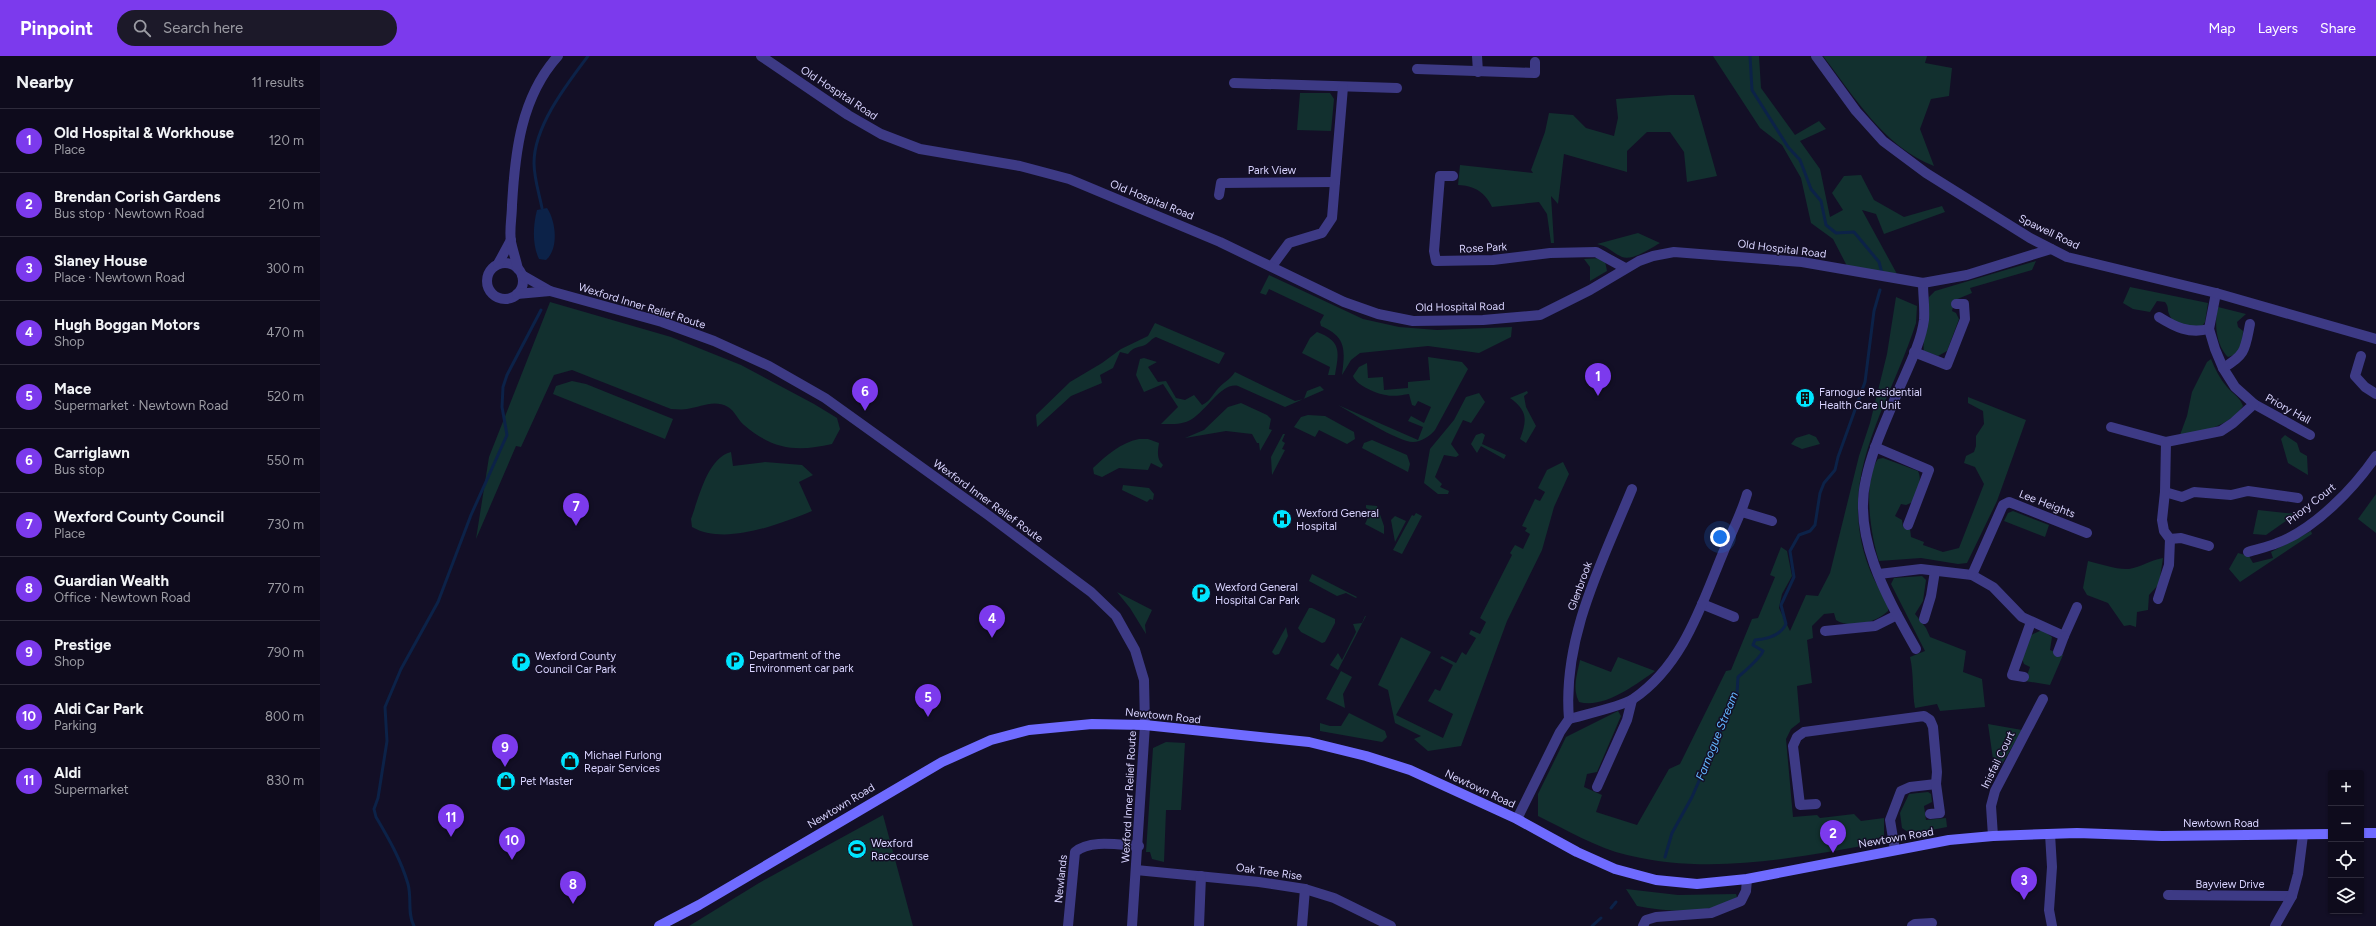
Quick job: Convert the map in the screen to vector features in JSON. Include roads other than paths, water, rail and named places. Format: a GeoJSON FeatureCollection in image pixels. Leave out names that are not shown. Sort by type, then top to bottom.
{"type":"FeatureCollection","features":[{"type":"Feature","properties":{"kind":"main road","name":"Newtown Road"},"geometry":{"type":"LineString","coordinates":[[659,926],[699,905],[942,762],[991,740],[1029,730],[1066,726],[1119,724],[1145,725],[1308,742],[1366,756],[1410,770],[1517,819],[1577,852],[1609,867],[1656,880],[1697,884],[1747,879],[1949,840],[1993,836],[2050,834],[2328,834]]}},
{"type":"Feature","properties":{"kind":"main road"},"geometry":{"type":"LineString","coordinates":[[2364,833],[2376,833]]}},
{"type":"Feature","properties":{"kind":"street"},"geometry":{"type":"LineString","coordinates":[[511,240],[498,264],[492,268],[486,281],[492,294],[504,299],[517,294],[521,288],[520,272],[511,240],[514,182],[520,130],[531,96],[550,65],[558,56]]}},
{"type":"Feature","properties":{"kind":"street","name":"Old Hospital Road"},"geometry":{"type":"LineString","coordinates":[[761,56],[848,115],[881,134],[920,149],[1020,166],[1069,179],[1220,242],[1344,302],[1378,314],[1413,321],[1483,320],[1540,315],[1590,290],[1624,268],[1659,254],[1695,252],[1802,262],[1923,284],[1967,275],[2051,249]]}},
{"type":"Feature","properties":{"kind":"street"},"geometry":{"type":"LineString","coordinates":[[1477,56],[1478,72]]}},
{"type":"Feature","properties":{"kind":"street","name":"Spawell Road"},"geometry":{"type":"LineString","coordinates":[[1816,56],[1856,111],[1883,141],[1971,202],[2051,249],[2067,257],[2216,293],[2376,339]]}},
{"type":"Feature","properties":{"kind":"street"},"geometry":{"type":"LineString","coordinates":[[1417,70],[1535,73],[1535,62]]}},
{"type":"Feature","properties":{"kind":"street"},"geometry":{"type":"LineString","coordinates":[[1234,83],[1397,88]]}},
{"type":"Feature","properties":{"kind":"street"},"geometry":{"type":"LineString","coordinates":[[1272,266],[1289,243],[1322,233],[1332,218],[1343,87]]}},
{"type":"Feature","properties":{"kind":"street","name":"Rose Park"},"geometry":{"type":"LineString","coordinates":[[1453,176],[1440,176],[1434,251],[1436,261],[1493,260],[1550,253],[1596,252],[1624,268]]}},
{"type":"Feature","properties":{"kind":"street","name":"Park View"},"geometry":{"type":"LineString","coordinates":[[1219,195],[1221,183],[1335,182]]}},
{"type":"Feature","properties":{"kind":"street"},"geometry":{"type":"LineString","coordinates":[[498,264],[512,265],[520,272]]}},
{"type":"Feature","properties":{"kind":"street","name":"Wexford Inner Relief Route"},"geometry":{"type":"LineString","coordinates":[[520,272],[550,291],[692,332],[769,366],[825,398],[988,515],[1091,592],[1116,616],[1127,632],[1140,665],[1144,680],[1145,725],[1139,846],[1132,926]]}},
{"type":"Feature","properties":{"kind":"street"},"geometry":{"type":"LineString","coordinates":[[1916,649],[1897,615],[1879,574],[1869,546],[1863,509],[1866,479],[1875,447],[1914,352],[1924,320],[1923,284]]}},
{"type":"Feature","properties":{"kind":"street","name":"Wexford Inner Relief Route"},"geometry":{"type":"LineString","coordinates":[[517,294],[550,291]]}},
{"type":"Feature","properties":{"kind":"street"},"geometry":{"type":"LineString","coordinates":[[2159,317],[2176,328],[2192,332],[2209,329],[2216,293]]}},
{"type":"Feature","properties":{"kind":"street"},"geometry":{"type":"LineString","coordinates":[[1914,352],[1947,365],[1964,319],[1964,304],[1956,304]]}},
{"type":"Feature","properties":{"kind":"street"},"geometry":{"type":"LineString","coordinates":[[2223,368],[2234,362],[2245,350],[2250,324]]}},
{"type":"Feature","properties":{"kind":"street","name":"Priory Hall"},"geometry":{"type":"LineString","coordinates":[[2209,329],[2223,368],[2235,387],[2254,404],[2310,435]]}},
{"type":"Feature","properties":{"kind":"street"},"geometry":{"type":"LineString","coordinates":[[2361,356],[2355,376],[2364,387],[2376,394]]}},
{"type":"Feature","properties":{"kind":"street","name":"Priory Hall"},"geometry":{"type":"LineString","coordinates":[[2111,427],[2166,442],[2221,431],[2234,424],[2254,404]]}},
{"type":"Feature","properties":{"kind":"street"},"geometry":{"type":"LineString","coordinates":[[2158,600],[2169,565],[2170,539],[2164,531],[2162,520],[2165,492],[2166,442]]}},
{"type":"Feature","properties":{"kind":"street"},"geometry":{"type":"LineString","coordinates":[[1875,447],[1929,470],[1908,525]]}},
{"type":"Feature","properties":{"kind":"street","name":"Priory Court"},"geometry":{"type":"LineString","coordinates":[[2248,552],[2278,543],[2306,526],[2350,488],[2376,456]]}},
{"type":"Feature","properties":{"kind":"street","name":"Glenbrook"},"geometry":{"type":"LineString","coordinates":[[1570,719],[1568,698],[1569,672],[1585,602],[1632,489]]}},
{"type":"Feature","properties":{"kind":"street"},"geometry":{"type":"LineString","coordinates":[[2165,492],[2182,497],[2194,492],[2231,495],[2248,491],[2298,498]]}},
{"type":"Feature","properties":{"kind":"street"},"geometry":{"type":"LineString","coordinates":[[1517,819],[1560,732],[1570,719],[1632,700],[1664,671],[1675,657],[1702,604],[1742,512],[1747,494]]}},
{"type":"Feature","properties":{"kind":"street","name":"Lee Heights"},"geometry":{"type":"LineString","coordinates":[[1967,574],[2003,505],[2009,502],[2087,533]]}},
{"type":"Feature","properties":{"kind":"street"},"geometry":{"type":"LineString","coordinates":[[1742,512],[1772,521]]}},
{"type":"Feature","properties":{"kind":"street"},"geometry":{"type":"LineString","coordinates":[[2170,539],[2181,538],[2209,546]]}},
{"type":"Feature","properties":{"kind":"street"},"geometry":{"type":"LineString","coordinates":[[1879,574],[1921,569],[1967,574],[1993,587],[2016,612],[2031,622],[2064,636]]}},
{"type":"Feature","properties":{"kind":"street"},"geometry":{"type":"LineString","coordinates":[[1924,619],[1931,596],[1935,571]]}},
{"type":"Feature","properties":{"kind":"street"},"geometry":{"type":"LineString","coordinates":[[1702,604],[1734,617]]}},
{"type":"Feature","properties":{"kind":"street"},"geometry":{"type":"LineString","coordinates":[[2058,652],[2077,607]]}},
{"type":"Feature","properties":{"kind":"street"},"geometry":{"type":"LineString","coordinates":[[1825,630],[1875,626],[1897,615]]}},
{"type":"Feature","properties":{"kind":"street"},"geometry":{"type":"LineString","coordinates":[[2024,677],[2012,675],[2031,622]]}},
{"type":"Feature","properties":{"kind":"street","name":"Inisfail Court"},"geometry":{"type":"LineString","coordinates":[[1993,836],[1991,806],[1995,791],[2043,699]]}},
{"type":"Feature","properties":{"kind":"street"},"geometry":{"type":"LineString","coordinates":[[1597,788],[1627,720],[1632,700]]}},
{"type":"Feature","properties":{"kind":"street"},"geometry":{"type":"LineString","coordinates":[[1816,804],[1800,805],[1793,746],[1797,737],[1804,732],[1924,716],[1930,720],[1933,727],[1936,784],[1940,813],[1930,814]]}},
{"type":"Feature","properties":{"kind":"street"},"geometry":{"type":"LineString","coordinates":[[1895,850],[1890,820],[1901,791],[1910,787],[1936,784]]}},
{"type":"Feature","properties":{"kind":"street"},"geometry":{"type":"LineString","coordinates":[[2050,834],[2052,867],[2049,910],[2052,926]]}},
{"type":"Feature","properties":{"kind":"street"},"geometry":{"type":"LineString","coordinates":[[2276,926],[2292,896],[2298,874],[2302,835]]}},
{"type":"Feature","properties":{"kind":"street","name":"Newlands"},"geometry":{"type":"LineString","coordinates":[[1068,926],[1075,852],[1082,846],[1092,844],[1139,846]]}},
{"type":"Feature","properties":{"kind":"street","name":"Oak Tree Rise"},"geometry":{"type":"LineString","coordinates":[[1136,870],[1201,876],[1305,889],[1334,898],[1391,926]]}},
{"type":"Feature","properties":{"kind":"street"},"geometry":{"type":"LineString","coordinates":[[1199,926],[1201,876]]}},
{"type":"Feature","properties":{"kind":"street"},"geometry":{"type":"LineString","coordinates":[[1643,926],[1646,920],[1656,917],[1711,913],[1741,900],[1746,891],[1747,879]]}},
{"type":"Feature","properties":{"kind":"street"},"geometry":{"type":"LineString","coordinates":[[1302,926],[1305,889]]}},
{"type":"Feature","properties":{"kind":"street","name":"Bayview Drive"},"geometry":{"type":"LineString","coordinates":[[2168,895],[2292,896]]}},
{"type":"Feature","properties":{"kind":"street"},"geometry":{"type":"LineString","coordinates":[[1912,926],[1915,924],[1932,923]]}},
{"type":"Feature","properties":{"kind":"water"},"geometry":{"type":"Polygon","coordinates":[[[547,208],[552,220],[555,235],[553,249],[546,260],[539,259],[535,248],[534,235],[537,210],[547,208]]]}},
{"type":"Feature","properties":{"kind":"waterway"},"geometry":{"type":"LineString","coordinates":[[542,208],[534,169],[535,149],[539,135],[553,106],[588,56]]}},
{"type":"Feature","properties":{"kind":"waterway","name":"Farnogue Stream"},"geometry":{"type":"LineString","coordinates":[[1750,56],[1752,90],[1788,147],[1800,160],[1811,189],[1821,201],[1826,225],[1836,233],[1854,232],[1879,262],[1882,273]]}},
{"type":"Feature","properties":{"kind":"waterway","name":"Farnogue Stream"},"geometry":{"type":"LineString","coordinates":[[1665,857],[1672,833],[1692,797],[1737,693],[1738,677],[1762,654],[1763,651],[1753,645],[1755,640],[1764,639],[1777,634],[1786,624],[1781,605],[1794,577],[1790,551],[1799,535],[1810,531],[1815,525],[1820,493],[1824,483],[1835,470],[1838,457],[1865,382],[1874,311],[1880,290]]}},
{"type":"Feature","properties":{"kind":"waterway"},"geometry":{"type":"LineString","coordinates":[[414,926],[411,916],[408,884],[402,866],[386,833],[376,817],[374,809],[378,798],[387,741],[385,707],[401,669],[438,602],[471,515],[507,435],[502,407],[503,387],[507,375],[541,310]]}},
{"type":"Feature","properties":{"kind":"waterway","name":"Farnogue Stream"},"geometry":{"type":"LineString","coordinates":[[1611,908],[1616,902]]}},
{"type":"Feature","properties":{"kind":"waterway","name":"Farnogue Stream"},"geometry":{"type":"LineString","coordinates":[[1592,926],[1601,918]]}},
{"type":"Feature","properties":{"kind":"place","name":"Old Hospital & Workhouse"},"geometry":{"type":"Point","coordinates":[1598,396]}},
{"type":"Feature","properties":{"kind":"place","name":"Farnogue Residential Health Care Unit"},"geometry":{"type":"Point","coordinates":[1805,398]}},
{"type":"Feature","properties":{"kind":"place","name":"Carriglawn"},"geometry":{"type":"Point","coordinates":[865,411]}},
{"type":"Feature","properties":{"kind":"place","name":"Wexford General Hospital"},"geometry":{"type":"Point","coordinates":[1282,519]}},
{"type":"Feature","properties":{"kind":"place","name":"Wexford County Council"},"geometry":{"type":"Point","coordinates":[576,526]}},
{"type":"Feature","properties":{"kind":"place","name":"Wexford General Hospital Car Park"},"geometry":{"type":"Point","coordinates":[1201,593]}},
{"type":"Feature","properties":{"kind":"place","name":"Hugh Boggan Motors"},"geometry":{"type":"Point","coordinates":[992,638]}},
{"type":"Feature","properties":{"kind":"place","name":"Department of the Environment car park"},"geometry":{"type":"Point","coordinates":[735,661]}},
{"type":"Feature","properties":{"kind":"place","name":"Wexford County Council Car Park"},"geometry":{"type":"Point","coordinates":[521,662]}},
{"type":"Feature","properties":{"kind":"place","name":"Mace"},"geometry":{"type":"Point","coordinates":[928,717]}},
{"type":"Feature","properties":{"kind":"place","name":"Michael Furlong Repair Services"},"geometry":{"type":"Point","coordinates":[570,761]}},
{"type":"Feature","properties":{"kind":"place","name":"Prestige"},"geometry":{"type":"Point","coordinates":[505,767]}},
{"type":"Feature","properties":{"kind":"place","name":"Pet Master"},"geometry":{"type":"Point","coordinates":[506,781]}},
{"type":"Feature","properties":{"kind":"place","name":"Aldi"},"geometry":{"type":"Point","coordinates":[451,837]}},
{"type":"Feature","properties":{"kind":"place","name":"Wexford Racecourse"},"geometry":{"type":"Point","coordinates":[857,849]}},
{"type":"Feature","properties":{"kind":"place","name":"Brendan Corish Gardens"},"geometry":{"type":"Point","coordinates":[1833,853]}},
{"type":"Feature","properties":{"kind":"place","name":"Aldi Car Park"},"geometry":{"type":"Point","coordinates":[512,860]}},
{"type":"Feature","properties":{"kind":"place","name":"Slaney House"},"geometry":{"type":"Point","coordinates":[2024,900]}},
{"type":"Feature","properties":{"kind":"place","name":"Guardian Wealth"},"geometry":{"type":"Point","coordinates":[573,904]}}]}
